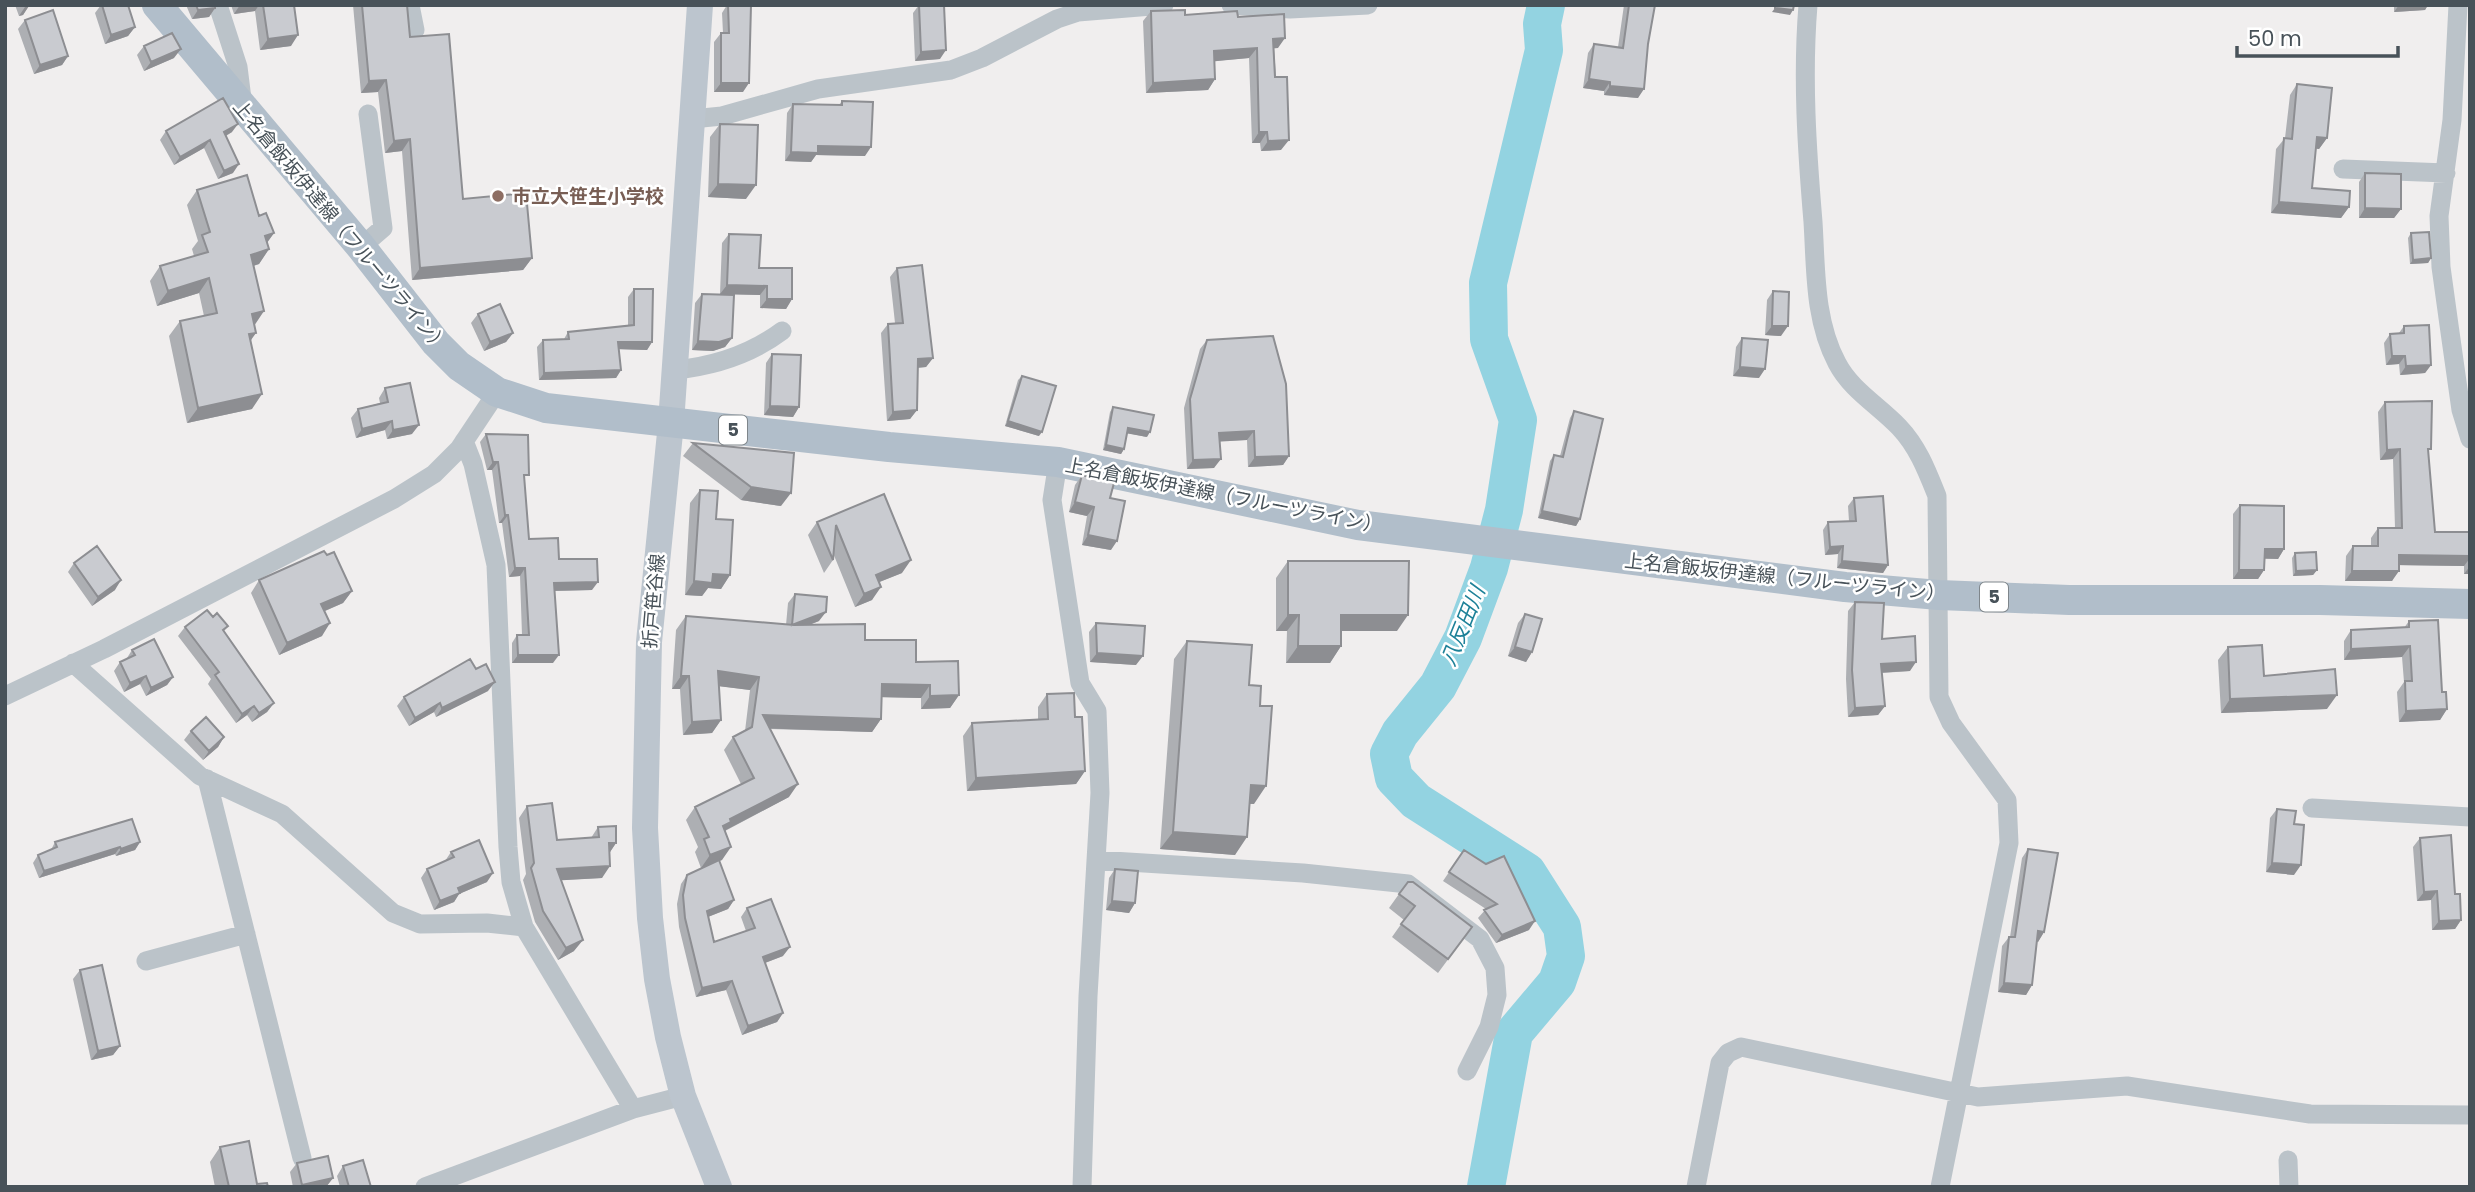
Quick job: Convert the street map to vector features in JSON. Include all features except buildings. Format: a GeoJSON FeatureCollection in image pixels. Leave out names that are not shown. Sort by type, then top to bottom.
{"type":"FeatureCollection","features":[{"type":"Feature","properties":{"kind":"main road","name":"上名倉飯坂伊達線（フルーツライン）"},"geometry":{"type":"LineString","coordinates":[[157,5],[361,247],[436,343],[459,366],[497,392],[546,408],[1058,462],[1358,525],[1716,572],[1938,595],[2069,600],[2320,600],[2470,604]]}},
{"type":"Feature","properties":{"kind":"main road","name":"折戸笹谷線"},"geometry":{"type":"LineString","coordinates":[[700,5],[671,423],[649,642],[645,828],[657,979],[683,1096],[719,1187]]}},
{"type":"Feature","properties":{"kind":"street"},"geometry":{"type":"LineString","coordinates":[[218,5],[238,67],[243,108]]}},
{"type":"Feature","properties":{"kind":"street"},"geometry":{"type":"LineString","coordinates":[[410,5],[415,30]]}},
{"type":"Feature","properties":{"kind":"street"},"geometry":{"type":"LineString","coordinates":[[692,119],[722,116],[818,89],[951,71],[982,58],[1056,19],[1078,12],[1164,5]]}},
{"type":"Feature","properties":{"kind":"street"},"geometry":{"type":"LineString","coordinates":[[1231,5],[1290,9],[1368,5]]}},
{"type":"Feature","properties":{"kind":"street"},"geometry":{"type":"LineString","coordinates":[[1808,5],[1804,65],[1806,130],[1819,308],[1826,337],[1849,383],[1900,428],[1925,466],[1937,496],[1939,697],[1965,743],[2003,791],[2010,809],[2009,843],[1940,1187]]}},
{"type":"Feature","properties":{"kind":"street"},"geometry":{"type":"LineString","coordinates":[[2458,5],[2458,44],[2446,173],[2439,216],[2441,267],[2460,410],[2470,439]]}},
{"type":"Feature","properties":{"kind":"street"},"geometry":{"type":"LineString","coordinates":[[361,247],[383,228],[368,114]]}},
{"type":"Feature","properties":{"kind":"street"},"geometry":{"type":"LineString","coordinates":[[2343,169],[2446,173]]}},
{"type":"Feature","properties":{"kind":"street"},"geometry":{"type":"LineString","coordinates":[[675,370],[698,368],[742,355],[782,331]]}},
{"type":"Feature","properties":{"kind":"street"},"geometry":{"type":"LineString","coordinates":[[5,696],[394,499],[434,474],[464,441],[497,392]]}},
{"type":"Feature","properties":{"kind":"street"},"geometry":{"type":"LineString","coordinates":[[464,441],[473,464],[496,565],[511,882],[524,927],[633,1109]]}},
{"type":"Feature","properties":{"kind":"street"},"geometry":{"type":"LineString","coordinates":[[1058,462],[1052,500],[1080,683],[1097,711],[1100,793],[1082,1187]]}},
{"type":"Feature","properties":{"kind":"street"},"geometry":{"type":"LineString","coordinates":[[73,663],[200,776],[282,814],[393,913],[407,921],[431,925],[487,923],[524,927]]}},
{"type":"Feature","properties":{"kind":"street"},"geometry":{"type":"LineString","coordinates":[[207,779],[302,1158]]}},
{"type":"Feature","properties":{"kind":"street"},"geometry":{"type":"LineString","coordinates":[[2312,808],[2470,817]]}},
{"type":"Feature","properties":{"kind":"street"},"geometry":{"type":"LineString","coordinates":[[1096,860],[1315,874],[1408,884],[1479,939],[1494,968],[1497,995],[1489,1027],[1467,1071]]}},
{"type":"Feature","properties":{"kind":"street"},"geometry":{"type":"LineString","coordinates":[[146,961],[246,934]]}},
{"type":"Feature","properties":{"kind":"street"},"geometry":{"type":"LineString","coordinates":[[1696,1187],[1720,1063],[1728,1053],[1741,1047],[1958,1095],[2007,1096],[2127,1086],[2310,1114],[2470,1115]]}},
{"type":"Feature","properties":{"kind":"street"},"geometry":{"type":"LineString","coordinates":[[425,1187],[633,1109],[683,1096]]}},
{"type":"Feature","properties":{"kind":"street"},"geometry":{"type":"LineString","coordinates":[[2288,1160],[2289,1187]]}},
{"type":"Feature","properties":{"kind":"waterway","name":"八反田川"},"geometry":{"type":"LineString","coordinates":[[1486,1187],[1514,1033],[1557,982],[1566,956],[1562,927],[1527,872],[1416,801],[1394,778],[1389,754],[1400,733],[1438,686],[1463,638],[1489,568],[1504,510],[1518,420],[1489,339],[1488,283],[1544,50],[1542,24],[1546,5]]}},
{"type":"Feature","properties":{"kind":"place","name":"市立大笹生小学校"},"geometry":{"type":"Point","coordinates":[498,196]}}]}
